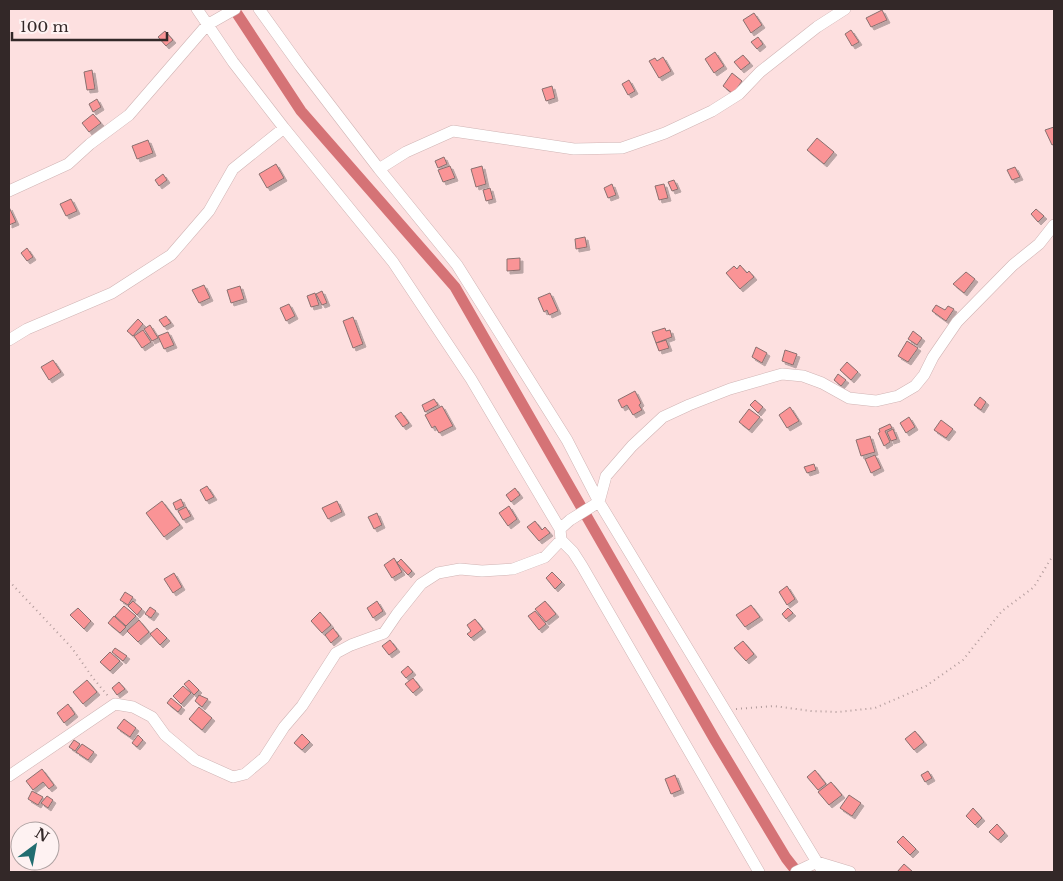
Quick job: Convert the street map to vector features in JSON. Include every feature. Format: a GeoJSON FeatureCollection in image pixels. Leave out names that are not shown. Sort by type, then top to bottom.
{"type":"FeatureCollection","features":[{"type":"Feature","properties":{"kind":"street"},"geometry":{"type":"LineString","coordinates":[[197,9],[284,128],[393,262],[471,380],[560,534],[582,566],[759,872]]}},
{"type":"Feature","properties":{"kind":"street"},"geometry":{"type":"LineString","coordinates":[[9,191],[68,164],[90,144],[129,114],[207,25],[235,9]]}},
{"type":"Feature","properties":{"kind":"street"},"geometry":{"type":"LineString","coordinates":[[259,9],[379,169],[457,265],[567,440],[599,502],[823,872]]}},
{"type":"Feature","properties":{"kind":"street"},"geometry":{"type":"LineString","coordinates":[[379,169],[406,152],[453,131],[574,149],[622,148],[665,133],[712,111],[739,94],[760,72],[817,27],[845,9]]}},
{"type":"Feature","properties":{"kind":"street"},"geometry":{"type":"LineString","coordinates":[[9,340],[27,329],[112,293],[171,255],[208,210],[233,169],[284,128]]}},
{"type":"Feature","properties":{"kind":"street"},"geometry":{"type":"LineString","coordinates":[[9,776],[115,704],[133,707],[152,717],[165,735],[194,760],[233,777],[246,774],[264,758],[284,727],[302,706],[336,653],[351,644],[384,633],[421,584],[438,574],[460,569],[482,571],[513,569],[545,558],[570,520],[599,502],[606,476],[632,446],[663,417],[722,392],[782,374],[809,378],[849,398],[876,401],[898,396],[914,386],[924,375],[956,322],[1012,265],[1039,244],[1054,225]]}},
{"type":"Feature","properties":{"kind":"street"},"geometry":{"type":"LineString","coordinates":[[800,870],[817,862],[850,872]]}},
{"type":"Feature","properties":{"kind":"path"},"geometry":{"type":"LineString","coordinates":[[724,710],[774,706],[811,711],[838,712],[874,708],[926,686],[963,660],[1002,611],[1034,587],[1054,555]]}},
{"type":"Feature","properties":{"kind":"path"},"geometry":{"type":"LineString","coordinates":[[9,581],[72,648],[93,678],[115,704]]}},
{"type":"Feature","properties":{"kind":"building"},"geometry":{"type":"Polygon","coordinates":[[[882,10],[887,20],[871,27],[866,18],[882,10]]]}},
{"type":"Feature","properties":{"kind":"building"},"geometry":{"type":"Polygon","coordinates":[[[754,13],[762,25],[751,33],[743,20],[754,13]]]}},
{"type":"Feature","properties":{"kind":"building"},"geometry":{"type":"Polygon","coordinates":[[[851,30],[859,42],[852,46],[845,34],[851,30]]]}},
{"type":"Feature","properties":{"kind":"building"},"geometry":{"type":"Polygon","coordinates":[[[165,31],[173,40],[166,46],[158,37],[165,31]]]}},
{"type":"Feature","properties":{"kind":"building"},"geometry":{"type":"Polygon","coordinates":[[[758,37],[763,44],[757,49],[751,42],[758,37]]]}},
{"type":"Feature","properties":{"kind":"building"},"geometry":{"type":"Polygon","coordinates":[[[715,52],[724,66],[714,73],[705,59],[715,52]]]}},
{"type":"Feature","properties":{"kind":"building"},"geometry":{"type":"Polygon","coordinates":[[[743,55],[750,63],[741,70],[734,62],[743,55]]]}},
{"type":"Feature","properties":{"kind":"building"},"geometry":{"type":"Polygon","coordinates":[[[663,57],[671,71],[659,78],[649,61],[655,58],[657,61],[663,57]]]}},
{"type":"Feature","properties":{"kind":"building"},"geometry":{"type":"Polygon","coordinates":[[[92,70],[95,89],[87,90],[84,72],[92,70]]]}},
{"type":"Feature","properties":{"kind":"building"},"geometry":{"type":"Polygon","coordinates":[[[732,73],[742,81],[733,94],[723,86],[732,73]]]}},
{"type":"Feature","properties":{"kind":"building"},"geometry":{"type":"Polygon","coordinates":[[[629,80],[635,91],[628,95],[622,84],[629,80]]]}},
{"type":"Feature","properties":{"kind":"building"},"geometry":{"type":"Polygon","coordinates":[[[552,86],[555,98],[546,101],[542,89],[552,86]]]}},
{"type":"Feature","properties":{"kind":"building"},"geometry":{"type":"Polygon","coordinates":[[[97,99],[101,107],[93,112],[89,104],[97,99]]]}},
{"type":"Feature","properties":{"kind":"building"},"geometry":{"type":"Polygon","coordinates":[[[93,114],[101,123],[89,132],[82,123],[93,114]]]}},
{"type":"Feature","properties":{"kind":"building"},"geometry":{"type":"Polygon","coordinates":[[[1054,127],[1054,144],[1052,145],[1045,130],[1054,127]]]}},
{"type":"Feature","properties":{"kind":"building"},"geometry":{"type":"Polygon","coordinates":[[[817,138],[834,152],[824,164],[807,150],[817,138]]]}},
{"type":"Feature","properties":{"kind":"building"},"geometry":{"type":"Polygon","coordinates":[[[148,140],[153,153],[137,159],[132,146],[148,140]]]}},
{"type":"Feature","properties":{"kind":"building"},"geometry":{"type":"Polygon","coordinates":[[[444,157],[447,164],[438,168],[435,161],[444,157]]]}},
{"type":"Feature","properties":{"kind":"building"},"geometry":{"type":"Polygon","coordinates":[[[276,164],[284,178],[267,188],[259,174],[276,164]]]}},
{"type":"Feature","properties":{"kind":"building"},"geometry":{"type":"Polygon","coordinates":[[[450,166],[455,178],[443,182],[438,170],[450,166]]]}},
{"type":"Feature","properties":{"kind":"building"},"geometry":{"type":"Polygon","coordinates":[[[482,166],[486,184],[476,187],[471,169],[482,166]]]}},
{"type":"Feature","properties":{"kind":"building"},"geometry":{"type":"Polygon","coordinates":[[[1015,167],[1020,177],[1012,180],[1007,170],[1015,167]]]}},
{"type":"Feature","properties":{"kind":"building"},"geometry":{"type":"Polygon","coordinates":[[[163,174],[167,180],[159,186],[155,180],[163,174]]]}},
{"type":"Feature","properties":{"kind":"building"},"geometry":{"type":"Polygon","coordinates":[[[674,180],[678,189],[672,191],[668,182],[674,180]]]}},
{"type":"Feature","properties":{"kind":"building"},"geometry":{"type":"Polygon","coordinates":[[[612,184],[616,195],[608,198],[604,188],[612,184]]]}},
{"type":"Feature","properties":{"kind":"building"},"geometry":{"type":"Polygon","coordinates":[[[664,184],[668,198],[659,200],[655,186],[664,184]]]}},
{"type":"Feature","properties":{"kind":"building"},"geometry":{"type":"Polygon","coordinates":[[[490,188],[493,199],[486,201],[483,190],[490,188]]]}},
{"type":"Feature","properties":{"kind":"building"},"geometry":{"type":"Polygon","coordinates":[[[71,199],[77,211],[66,216],[60,204],[71,199]]]}},
{"type":"Feature","properties":{"kind":"building"},"geometry":{"type":"Polygon","coordinates":[[[9,207],[16,222],[9,225],[9,207]]]}},
{"type":"Feature","properties":{"kind":"building"},"geometry":{"type":"Polygon","coordinates":[[[1036,209],[1044,216],[1038,222],[1031,214],[1036,209]]]}},
{"type":"Feature","properties":{"kind":"building"},"geometry":{"type":"Polygon","coordinates":[[[585,237],[587,247],[576,249],[575,239],[585,237]]]}},
{"type":"Feature","properties":{"kind":"building"},"geometry":{"type":"Polygon","coordinates":[[[27,248],[33,257],[27,261],[21,253],[27,248]]]}},
{"type":"Feature","properties":{"kind":"building"},"geometry":{"type":"Polygon","coordinates":[[[520,258],[520,270],[507,271],[507,259],[520,258]]]}},
{"type":"Feature","properties":{"kind":"building"},"geometry":{"type":"Polygon","coordinates":[[[740,265],[747,273],[749,271],[754,277],[740,289],[726,273],[734,266],[737,269],[740,265]]]}},
{"type":"Feature","properties":{"kind":"building"},"geometry":{"type":"Polygon","coordinates":[[[966,272],[975,279],[964,293],[953,284],[966,272]]]}},
{"type":"Feature","properties":{"kind":"building"},"geometry":{"type":"Polygon","coordinates":[[[204,285],[210,298],[199,303],[192,290],[204,285]]]}},
{"type":"Feature","properties":{"kind":"building"},"geometry":{"type":"Polygon","coordinates":[[[240,286],[244,299],[231,303],[227,290],[240,286]]]}},
{"type":"Feature","properties":{"kind":"building"},"geometry":{"type":"Polygon","coordinates":[[[322,291],[327,303],[322,305],[316,294],[322,291]]]}},
{"type":"Feature","properties":{"kind":"building"},"geometry":{"type":"Polygon","coordinates":[[[315,293],[319,305],[311,307],[307,296],[315,293]]]}},
{"type":"Feature","properties":{"kind":"building"},"geometry":{"type":"Polygon","coordinates":[[[550,293],[558,311],[549,315],[547,310],[544,312],[538,298],[550,293]]]}},
{"type":"Feature","properties":{"kind":"building"},"geometry":{"type":"Polygon","coordinates":[[[289,304],[295,316],[286,321],[280,308],[289,304]]]}},
{"type":"Feature","properties":{"kind":"building"},"geometry":{"type":"Polygon","coordinates":[[[936,305],[945,310],[948,306],[954,309],[946,321],[932,311],[936,305]]]}},
{"type":"Feature","properties":{"kind":"building"},"geometry":{"type":"Polygon","coordinates":[[[166,316],[171,323],[164,327],[159,320],[166,316]]]}},
{"type":"Feature","properties":{"kind":"building"},"geometry":{"type":"Polygon","coordinates":[[[353,317],[363,344],[353,348],[343,321],[353,317]]]}},
{"type":"Feature","properties":{"kind":"building"},"geometry":{"type":"Polygon","coordinates":[[[138,319],[143,324],[133,336],[127,331],[138,319]]]}},
{"type":"Feature","properties":{"kind":"building"},"geometry":{"type":"Polygon","coordinates":[[[150,325],[158,338],[152,341],[144,329],[150,325]]]}},
{"type":"Feature","properties":{"kind":"building"},"geometry":{"type":"Polygon","coordinates":[[[665,328],[666,331],[670,330],[672,337],[656,343],[652,332],[665,328]]]}},
{"type":"Feature","properties":{"kind":"building"},"geometry":{"type":"Polygon","coordinates":[[[143,330],[151,342],[142,348],[134,336],[143,330]]]}},
{"type":"Feature","properties":{"kind":"building"},"geometry":{"type":"Polygon","coordinates":[[[913,331],[922,338],[917,345],[908,339],[913,331]]]}},
{"type":"Feature","properties":{"kind":"building"},"geometry":{"type":"Polygon","coordinates":[[[168,332],[174,345],[164,349],[158,336],[168,332]]]}},
{"type":"Feature","properties":{"kind":"building"},"geometry":{"type":"Polygon","coordinates":[[[666,340],[669,348],[659,351],[656,343],[666,340]]]}},
{"type":"Feature","properties":{"kind":"building"},"geometry":{"type":"Polygon","coordinates":[[[907,341],[918,348],[908,362],[898,356],[907,341]]]}},
{"type":"Feature","properties":{"kind":"building"},"geometry":{"type":"Polygon","coordinates":[[[756,347],[767,353],[762,363],[752,357],[756,347]]]}},
{"type":"Feature","properties":{"kind":"building"},"geometry":{"type":"Polygon","coordinates":[[[785,350],[797,354],[793,365],[782,361],[785,350]]]}},
{"type":"Feature","properties":{"kind":"building"},"geometry":{"type":"Polygon","coordinates":[[[53,360],[61,372],[49,380],[41,367],[53,360]]]}},
{"type":"Feature","properties":{"kind":"building"},"geometry":{"type":"Polygon","coordinates":[[[847,362],[858,372],[851,380],[840,370],[847,362]]]}},
{"type":"Feature","properties":{"kind":"building"},"geometry":{"type":"Polygon","coordinates":[[[838,374],[846,380],[841,386],[834,380],[838,374]]]}},
{"type":"Feature","properties":{"kind":"building"},"geometry":{"type":"Polygon","coordinates":[[[635,391],[642,410],[633,415],[627,405],[622,408],[618,400],[635,391]]]}},
{"type":"Feature","properties":{"kind":"building"},"geometry":{"type":"Polygon","coordinates":[[[980,397],[986,402],[981,410],[974,405],[980,397]]]}},
{"type":"Feature","properties":{"kind":"building"},"geometry":{"type":"Polygon","coordinates":[[[434,399],[438,405],[425,412],[422,405],[434,399]]]}},
{"type":"Feature","properties":{"kind":"building"},"geometry":{"type":"Polygon","coordinates":[[[755,400],[763,407],[758,413],[750,405],[755,400]]]}},
{"type":"Feature","properties":{"kind":"building"},"geometry":{"type":"Polygon","coordinates":[[[442,406],[453,426],[439,433],[435,426],[432,428],[425,415],[442,406]]]}},
{"type":"Feature","properties":{"kind":"building"},"geometry":{"type":"Polygon","coordinates":[[[790,407],[799,421],[787,428],[779,415],[790,407]]]}},
{"type":"Feature","properties":{"kind":"building"},"geometry":{"type":"Polygon","coordinates":[[[749,409],[760,417],[749,430],[739,422],[749,409]]]}},
{"type":"Feature","properties":{"kind":"building"},"geometry":{"type":"Polygon","coordinates":[[[401,412],[409,423],[403,427],[395,416],[401,412]]]}},
{"type":"Feature","properties":{"kind":"building"},"geometry":{"type":"Polygon","coordinates":[[[909,417],[915,427],[906,433],[900,423],[909,417]]]}},
{"type":"Feature","properties":{"kind":"building"},"geometry":{"type":"Polygon","coordinates":[[[941,420],[953,429],[946,438],[934,430],[941,420]]]}},
{"type":"Feature","properties":{"kind":"building"},"geometry":{"type":"Polygon","coordinates":[[[890,424],[892,428],[885,431],[890,442],[884,446],[878,433],[880,432],[879,429],[890,424]]]}},
{"type":"Feature","properties":{"kind":"building"},"geometry":{"type":"Polygon","coordinates":[[[893,429],[897,439],[891,441],[887,432],[893,429]]]}},
{"type":"Feature","properties":{"kind":"building"},"geometry":{"type":"Polygon","coordinates":[[[870,436],[875,452],[861,456],[856,440],[870,436]]]}},
{"type":"Feature","properties":{"kind":"building"},"geometry":{"type":"Polygon","coordinates":[[[875,455],[881,468],[871,473],[865,459],[875,455]]]}},
{"type":"Feature","properties":{"kind":"building"},"geometry":{"type":"Polygon","coordinates":[[[814,464],[816,470],[807,473],[804,467],[814,464]]]}},
{"type":"Feature","properties":{"kind":"building"},"geometry":{"type":"Polygon","coordinates":[[[207,486],[214,497],[206,501],[200,490],[207,486]]]}},
{"type":"Feature","properties":{"kind":"building"},"geometry":{"type":"Polygon","coordinates":[[[515,488],[520,495],[511,502],[506,495],[515,488]]]}},
{"type":"Feature","properties":{"kind":"building"},"geometry":{"type":"Polygon","coordinates":[[[181,499],[184,506],[176,510],[173,503],[181,499]]]}},
{"type":"Feature","properties":{"kind":"building"},"geometry":{"type":"Polygon","coordinates":[[[162,501],[180,525],[164,537],[146,513],[162,501]]]}},
{"type":"Feature","properties":{"kind":"building"},"geometry":{"type":"Polygon","coordinates":[[[337,501],[342,512],[328,519],[322,508],[337,501]]]}},
{"type":"Feature","properties":{"kind":"building"},"geometry":{"type":"Polygon","coordinates":[[[509,506],[517,519],[508,526],[499,513],[509,506]]]}},
{"type":"Feature","properties":{"kind":"building"},"geometry":{"type":"Polygon","coordinates":[[[186,507],[191,516],[183,520],[178,511],[186,507]]]}},
{"type":"Feature","properties":{"kind":"building"},"geometry":{"type":"Polygon","coordinates":[[[377,513],[382,525],[374,529],[368,517],[377,513]]]}},
{"type":"Feature","properties":{"kind":"building"},"geometry":{"type":"Polygon","coordinates":[[[535,521],[542,530],[545,527],[550,533],[539,541],[527,527],[535,521]]]}},
{"type":"Feature","properties":{"kind":"building"},"geometry":{"type":"Polygon","coordinates":[[[394,558],[402,572],[392,578],[384,565],[394,558]]]}},
{"type":"Feature","properties":{"kind":"building"},"geometry":{"type":"Polygon","coordinates":[[[401,559],[412,571],[408,575],[397,563],[401,559]]]}},
{"type":"Feature","properties":{"kind":"building"},"geometry":{"type":"Polygon","coordinates":[[[552,572],[562,582],[555,589],[546,578],[552,572]]]}},
{"type":"Feature","properties":{"kind":"building"},"geometry":{"type":"Polygon","coordinates":[[[174,573],[182,587],[173,593],[164,579],[174,573]]]}},
{"type":"Feature","properties":{"kind":"building"},"geometry":{"type":"Polygon","coordinates":[[[787,586],[795,599],[787,605],[779,592],[787,586]]]}},
{"type":"Feature","properties":{"kind":"building"},"geometry":{"type":"Polygon","coordinates":[[[125,592],[133,597],[128,605],[120,600],[125,592]]]}},
{"type":"Feature","properties":{"kind":"building"},"geometry":{"type":"Polygon","coordinates":[[[133,601],[142,609],[137,615],[128,606],[133,601]]]}},
{"type":"Feature","properties":{"kind":"building"},"geometry":{"type":"Polygon","coordinates":[[[377,601],[383,611],[373,618],[367,608],[377,601]]]}},
{"type":"Feature","properties":{"kind":"building"},"geometry":{"type":"Polygon","coordinates":[[[545,601],[556,614],[546,622],[535,609],[545,601]]]}},
{"type":"Feature","properties":{"kind":"building"},"geometry":{"type":"Polygon","coordinates":[[[751,605],[760,617],[745,627],[736,615],[751,605]]]}},
{"type":"Feature","properties":{"kind":"building"},"geometry":{"type":"Polygon","coordinates":[[[124,606],[136,616],[126,626],[115,616],[124,606]]]}},
{"type":"Feature","properties":{"kind":"building"},"geometry":{"type":"Polygon","coordinates":[[[150,607],[156,611],[151,618],[145,614],[150,607]]]}},
{"type":"Feature","properties":{"kind":"building"},"geometry":{"type":"Polygon","coordinates":[[[78,608],[91,621],[84,629],[70,615],[78,608]]]}},
{"type":"Feature","properties":{"kind":"building"},"geometry":{"type":"Polygon","coordinates":[[[788,608],[793,613],[786,619],[782,614],[788,608]]]}},
{"type":"Feature","properties":{"kind":"building"},"geometry":{"type":"Polygon","coordinates":[[[535,611],[546,624],[539,630],[528,616],[535,611]]]}},
{"type":"Feature","properties":{"kind":"building"},"geometry":{"type":"Polygon","coordinates":[[[320,612],[331,625],[322,633],[311,621],[320,612]]]}},
{"type":"Feature","properties":{"kind":"building"},"geometry":{"type":"Polygon","coordinates":[[[114,616],[126,627],[120,633],[108,623],[114,616]]]}},
{"type":"Feature","properties":{"kind":"building"},"geometry":{"type":"Polygon","coordinates":[[[475,619],[483,629],[471,638],[467,634],[471,631],[467,625],[475,619]]]}},
{"type":"Feature","properties":{"kind":"building"},"geometry":{"type":"Polygon","coordinates":[[[139,620],[149,632],[138,642],[127,631],[139,620]]]}},
{"type":"Feature","properties":{"kind":"building"},"geometry":{"type":"Polygon","coordinates":[[[157,628],[167,638],[160,645],[150,634],[157,628]]]}},
{"type":"Feature","properties":{"kind":"building"},"geometry":{"type":"Polygon","coordinates":[[[333,628],[339,636],[331,643],[325,635],[333,628]]]}},
{"type":"Feature","properties":{"kind":"building"},"geometry":{"type":"Polygon","coordinates":[[[390,640],[397,649],[389,655],[382,646],[390,640]]]}},
{"type":"Feature","properties":{"kind":"building"},"geometry":{"type":"Polygon","coordinates":[[[743,641],[754,654],[746,661],[734,648],[743,641]]]}},
{"type":"Feature","properties":{"kind":"building"},"geometry":{"type":"Polygon","coordinates":[[[115,648],[127,656],[123,661],[112,652],[115,648]]]}},
{"type":"Feature","properties":{"kind":"building"},"geometry":{"type":"Polygon","coordinates":[[[110,652],[120,661],[110,671],[100,662],[110,652]]]}},
{"type":"Feature","properties":{"kind":"building"},"geometry":{"type":"Polygon","coordinates":[[[408,666],[413,672],[406,678],[401,672],[408,666]]]}},
{"type":"Feature","properties":{"kind":"building"},"geometry":{"type":"Polygon","coordinates":[[[413,678],[420,687],[413,693],[405,684],[413,678]]]}},
{"type":"Feature","properties":{"kind":"building"},"geometry":{"type":"Polygon","coordinates":[[[87,680],[97,692],[83,704],[73,692],[87,680]]]}},
{"type":"Feature","properties":{"kind":"building"},"geometry":{"type":"Polygon","coordinates":[[[189,680],[199,690],[194,695],[184,684],[189,680]]]}},
{"type":"Feature","properties":{"kind":"building"},"geometry":{"type":"Polygon","coordinates":[[[119,682],[125,689],[117,695],[112,688],[119,682]]]}},
{"type":"Feature","properties":{"kind":"building"},"geometry":{"type":"Polygon","coordinates":[[[183,686],[191,693],[181,704],[173,696],[183,686]]]}},
{"type":"Feature","properties":{"kind":"building"},"geometry":{"type":"Polygon","coordinates":[[[199,695],[208,699],[202,707],[195,701],[199,695]]]}},
{"type":"Feature","properties":{"kind":"building"},"geometry":{"type":"Polygon","coordinates":[[[171,698],[182,707],[178,712],[167,703],[171,698]]]}},
{"type":"Feature","properties":{"kind":"building"},"geometry":{"type":"Polygon","coordinates":[[[68,704],[75,714],[64,723],[57,713],[68,704]]]}},
{"type":"Feature","properties":{"kind":"building"},"geometry":{"type":"Polygon","coordinates":[[[199,707],[212,718],[202,730],[189,719],[199,707]]]}},
{"type":"Feature","properties":{"kind":"building"},"geometry":{"type":"Polygon","coordinates":[[[124,719],[136,728],[130,737],[117,728],[124,719]]]}},
{"type":"Feature","properties":{"kind":"building"},"geometry":{"type":"Polygon","coordinates":[[[915,731],[924,742],[914,750],[905,739],[915,731]]]}},
{"type":"Feature","properties":{"kind":"building"},"geometry":{"type":"Polygon","coordinates":[[[302,734],[310,742],[302,750],[294,743],[302,734]]]}},
{"type":"Feature","properties":{"kind":"building"},"geometry":{"type":"Polygon","coordinates":[[[138,735],[143,740],[137,747],[132,743],[138,735]]]}},
{"type":"Feature","properties":{"kind":"building"},"geometry":{"type":"Polygon","coordinates":[[[74,740],[80,744],[75,751],[69,747],[74,740]]]}},
{"type":"Feature","properties":{"kind":"building"},"geometry":{"type":"Polygon","coordinates":[[[82,744],[94,752],[88,760],[76,752],[82,744]]]}},
{"type":"Feature","properties":{"kind":"building"},"geometry":{"type":"Polygon","coordinates":[[[42,769],[54,785],[49,789],[43,782],[33,790],[26,781],[42,769]]]}},
{"type":"Feature","properties":{"kind":"building"},"geometry":{"type":"Polygon","coordinates":[[[815,770],[826,784],[818,790],[807,777],[815,770]]]}},
{"type":"Feature","properties":{"kind":"building"},"geometry":{"type":"Polygon","coordinates":[[[928,771],[932,778],[925,782],[921,775],[928,771]]]}},
{"type":"Feature","properties":{"kind":"building"},"geometry":{"type":"Polygon","coordinates":[[[675,775],[681,790],[671,794],[665,779],[675,775]]]}},
{"type":"Feature","properties":{"kind":"building"},"geometry":{"type":"Polygon","coordinates":[[[831,782],[842,795],[829,805],[818,792],[831,782]]]}},
{"type":"Feature","properties":{"kind":"building"},"geometry":{"type":"Polygon","coordinates":[[[32,791],[43,797],[38,805],[28,799],[32,791]]]}},
{"type":"Feature","properties":{"kind":"building"},"geometry":{"type":"Polygon","coordinates":[[[849,795],[861,803],[852,816],[840,808],[849,795]]]}},
{"type":"Feature","properties":{"kind":"building"},"geometry":{"type":"Polygon","coordinates":[[[47,796],[53,800],[48,808],[41,803],[47,796]]]}},
{"type":"Feature","properties":{"kind":"building"},"geometry":{"type":"Polygon","coordinates":[[[973,808],[982,818],[975,825],[966,816],[973,808]]]}},
{"type":"Feature","properties":{"kind":"building"},"geometry":{"type":"Polygon","coordinates":[[[997,824],[1005,833],[998,840],[989,832],[997,824]]]}},
{"type":"Feature","properties":{"kind":"building"},"geometry":{"type":"Polygon","coordinates":[[[903,836],[916,849],[910,855],[897,842],[903,836]]]}},
{"type":"Feature","properties":{"kind":"building"},"geometry":{"type":"Polygon","coordinates":[[[904,864],[913,872],[897,872],[904,864]]]}},
{"type":"Feature","properties":{"kind":"waterway"},"geometry":{"type":"LineString","coordinates":[[234,9],[301,111],[455,287],[715,740],[786,858],[797,872]]}}]}
